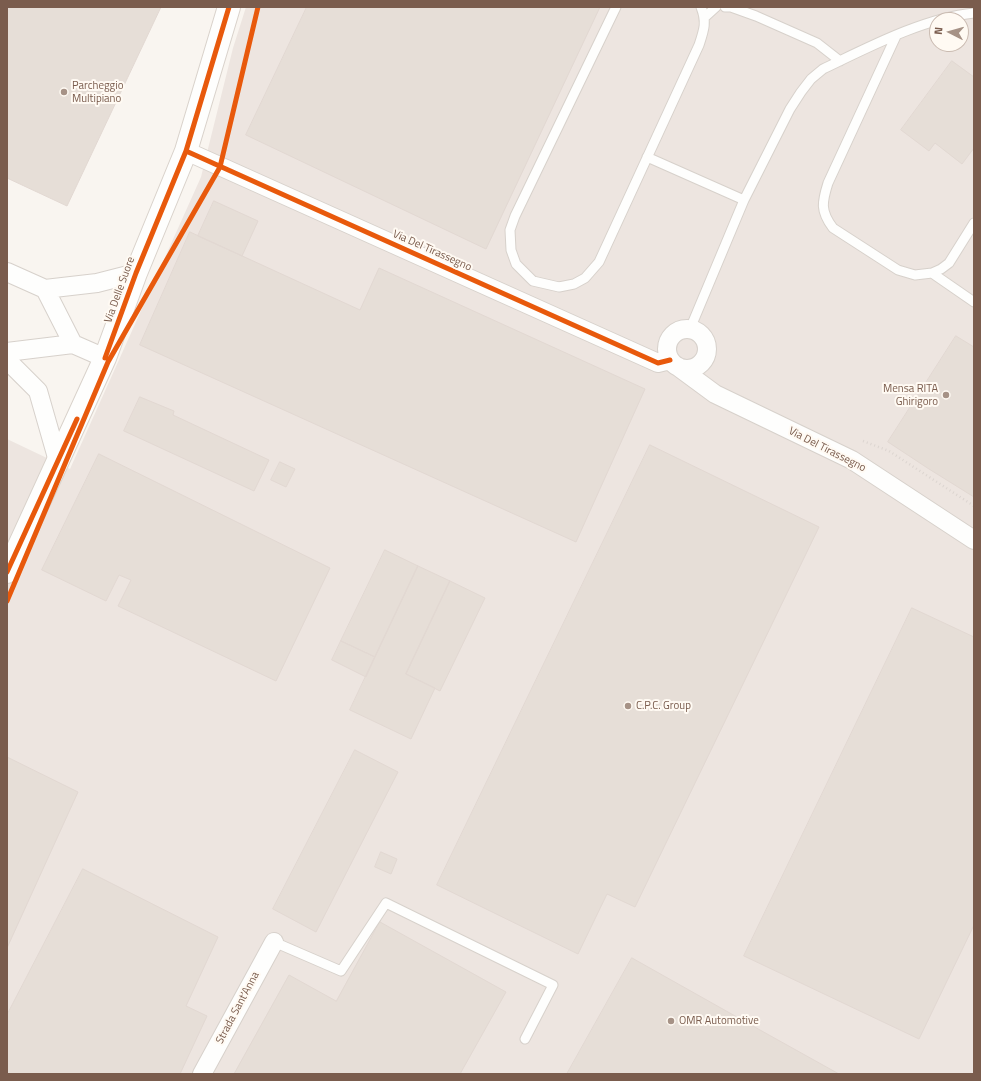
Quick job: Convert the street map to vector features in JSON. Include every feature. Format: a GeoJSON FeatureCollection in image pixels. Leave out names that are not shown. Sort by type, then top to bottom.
{"type":"FeatureCollection","features":[{"type":"Feature","properties":{"kind":"street","name":"Via Delle Suore"},"geometry":{"type":"LineString","coordinates":[[7,572],[105,358],[136,273],[186,151],[229,7]]}},
{"type":"Feature","properties":{"kind":"street","name":"Via Del Tirassegno"},"geometry":{"type":"LineString","coordinates":[[186,151],[658,363],[674,363]]}},
{"type":"Feature","properties":{"kind":"street"},"geometry":{"type":"LineString","coordinates":[[7,272],[45,289],[97,283],[136,273]]}},
{"type":"Feature","properties":{"kind":"street"},"geometry":{"type":"LineString","coordinates":[[45,289],[73,344]]}},
{"type":"Feature","properties":{"kind":"street"},"geometry":{"type":"LineString","coordinates":[[690,329],[702,335],[705,340],[707,347],[704,359],[715,394],[674,363],[667,354],[666,347],[672,335],[678,331],[690,329]]}},
{"type":"Feature","properties":{"kind":"street"},"geometry":{"type":"LineString","coordinates":[[7,352],[73,344],[105,358]]}},
{"type":"Feature","properties":{"kind":"street"},"geometry":{"type":"LineString","coordinates":[[674,363],[687,369],[694,368],[704,359]]}},
{"type":"Feature","properties":{"kind":"street"},"geometry":{"type":"LineString","coordinates":[[7,360],[38,391],[58,461]]}},
{"type":"Feature","properties":{"kind":"street","name":"Via Del Tirassegno"},"geometry":{"type":"LineString","coordinates":[[715,394],[852,460],[974,540]]}},
{"type":"Feature","properties":{"kind":"street","name":"Strada Sant'Anna"},"geometry":{"type":"LineString","coordinates":[[202,1074],[274,942]]}},
{"type":"Feature","properties":{"kind":"lane"},"geometry":{"type":"LineString","coordinates":[[616,7],[515,216],[510,230],[511,250],[516,264],[533,281],[560,287],[574,284],[585,278],[599,262],[699,44],[705,28],[705,16],[701,7]]}},
{"type":"Feature","properties":{"kind":"lane"},"geometry":{"type":"LineString","coordinates":[[705,16],[716,7]]}},
{"type":"Feature","properties":{"kind":"lane"},"geometry":{"type":"LineString","coordinates":[[725,7],[756,16],[817,43],[840,61]]}},
{"type":"Feature","properties":{"kind":"lane"},"geometry":{"type":"LineString","coordinates":[[690,329],[744,200],[790,109],[812,78],[823,68],[930,22],[961,11],[974,13]]}},
{"type":"Feature","properties":{"kind":"lane"},"geometry":{"type":"LineString","coordinates":[[896,36],[828,183],[823,198],[823,209],[827,220],[832,228],[898,270],[915,275],[932,273],[949,263],[974,223]]}},
{"type":"Feature","properties":{"kind":"lane"},"geometry":{"type":"LineString","coordinates":[[647,157],[744,200]]}},
{"type":"Feature","properties":{"kind":"lane"},"geometry":{"type":"LineString","coordinates":[[932,273],[974,302]]}},
{"type":"Feature","properties":{"kind":"lane"},"geometry":{"type":"LineString","coordinates":[[274,942],[341,971],[386,903],[553,985],[525,1039]]}},
{"type":"Feature","properties":{"kind":"path"},"geometry":{"type":"LineString","coordinates":[[863,441],[888,451],[974,506]]}},
{"type":"Feature","properties":{"kind":"shaded area"},"geometry":{"type":"Polygon","coordinates":[[[246,7],[974,7],[974,1074],[7,1074],[7,439],[70,469],[201,177],[233,48],[246,7]]]}},
{"type":"Feature","properties":{"kind":"building","name":"Parcheggio Multipiano"},"geometry":{"type":"Polygon","coordinates":[[[7,7],[161,7],[67,206],[7,178],[7,7]]]}},
{"type":"Feature","properties":{"kind":"building"},"geometry":{"type":"Polygon","coordinates":[[[307,7],[600,7],[486,249],[246,135],[307,7]]]}},
{"type":"Feature","properties":{"kind":"building"},"geometry":{"type":"Polygon","coordinates":[[[952,61],[974,77],[974,148],[962,164],[935,143],[929,151],[901,130],[952,61]]]}},
{"type":"Feature","properties":{"kind":"building"},"geometry":{"type":"Polygon","coordinates":[[[214,201],[258,221],[242,256],[198,236],[214,201]]]}},
{"type":"Feature","properties":{"kind":"building"},"geometry":{"type":"Polygon","coordinates":[[[190,232],[360,310],[379,268],[645,389],[576,542],[140,345],[190,232]]]}},
{"type":"Feature","properties":{"kind":"building","name":"Mensa RITA Ghirigoro"},"geometry":{"type":"Polygon","coordinates":[[[956,336],[974,347],[974,497],[888,442],[956,336]]]}},
{"type":"Feature","properties":{"kind":"building"},"geometry":{"type":"Polygon","coordinates":[[[140,397],[174,411],[173,415],[269,460],[254,491],[124,431],[140,397]]]}},
{"type":"Feature","properties":{"kind":"building","name":"C.P.C. Group"},"geometry":{"type":"Polygon","coordinates":[[[650,445],[819,527],[635,907],[607,894],[578,954],[437,885],[650,445]]]}},
{"type":"Feature","properties":{"kind":"building"},"geometry":{"type":"Polygon","coordinates":[[[99,454],[330,568],[276,681],[118,606],[131,580],[119,575],[106,601],[42,570],[99,454]]]}},
{"type":"Feature","properties":{"kind":"building"},"geometry":{"type":"Polygon","coordinates":[[[280,462],[295,469],[286,487],[271,480],[280,462]]]}},
{"type":"Feature","properties":{"kind":"building"},"geometry":{"type":"Polygon","coordinates":[[[385,550],[418,566],[375,657],[341,641],[385,550]]]}},
{"type":"Feature","properties":{"kind":"building"},"geometry":{"type":"Polygon","coordinates":[[[418,566],[450,581],[406,674],[435,688],[411,739],[350,710],[418,566]]]}},
{"type":"Feature","properties":{"kind":"building"},"geometry":{"type":"Polygon","coordinates":[[[450,581],[485,598],[440,691],[406,674],[450,581]]]}},
{"type":"Feature","properties":{"kind":"building"},"geometry":{"type":"Polygon","coordinates":[[[912,608],[974,637],[974,925],[919,1039],[744,956],[912,608]]]}},
{"type":"Feature","properties":{"kind":"building"},"geometry":{"type":"Polygon","coordinates":[[[341,641],[375,657],[366,677],[332,660],[341,641]]]}},
{"type":"Feature","properties":{"kind":"building"},"geometry":{"type":"Polygon","coordinates":[[[355,750],[398,772],[316,932],[273,909],[355,750]]]}},
{"type":"Feature","properties":{"kind":"building"},"geometry":{"type":"Polygon","coordinates":[[[7,757],[78,792],[7,948],[7,757]]]}},
{"type":"Feature","properties":{"kind":"building"},"geometry":{"type":"Polygon","coordinates":[[[381,852],[397,859],[391,874],[375,867],[381,852]]]}},
{"type":"Feature","properties":{"kind":"building"},"geometry":{"type":"Polygon","coordinates":[[[83,869],[218,937],[186,1006],[207,1016],[180,1074],[7,1074],[7,1015],[83,869]]]}},
{"type":"Feature","properties":{"kind":"building"},"geometry":{"type":"Polygon","coordinates":[[[380,922],[506,992],[460,1074],[234,1074],[289,975],[336,1001],[380,922]]]}},
{"type":"Feature","properties":{"kind":"building","name":"OMR Automotive"},"geometry":{"type":"Polygon","coordinates":[[[632,958],[760,1030],[839,1074],[567,1074],[632,958]]]}},
{"type":"Feature","properties":{"kind":"cycle path"},"geometry":{"type":"LineString","coordinates":[[105,358],[136,273],[186,151],[229,7]]}},
{"type":"Feature","properties":{"kind":"cycle path"},"geometry":{"type":"LineString","coordinates":[[7,601],[108,362],[220,167],[258,7]]}},
{"type":"Feature","properties":{"kind":"cycle path"},"geometry":{"type":"LineString","coordinates":[[186,151],[658,363],[670,360]]}},
{"type":"Feature","properties":{"kind":"cycle path"},"geometry":{"type":"LineString","coordinates":[[7,572],[77,419]]}},
{"type":"Feature","properties":{"kind":"place","name":"Parcheggio Multipiano"},"geometry":{"type":"Point","coordinates":[64,92]}},
{"type":"Feature","properties":{"kind":"place","name":"Mensa RITA Ghirigoro"},"geometry":{"type":"Point","coordinates":[946,395]}},
{"type":"Feature","properties":{"kind":"place","name":"C.P.C. Group"},"geometry":{"type":"Point","coordinates":[628,706]}},
{"type":"Feature","properties":{"kind":"place","name":"OMR Automotive"},"geometry":{"type":"Point","coordinates":[671,1021]}}]}
